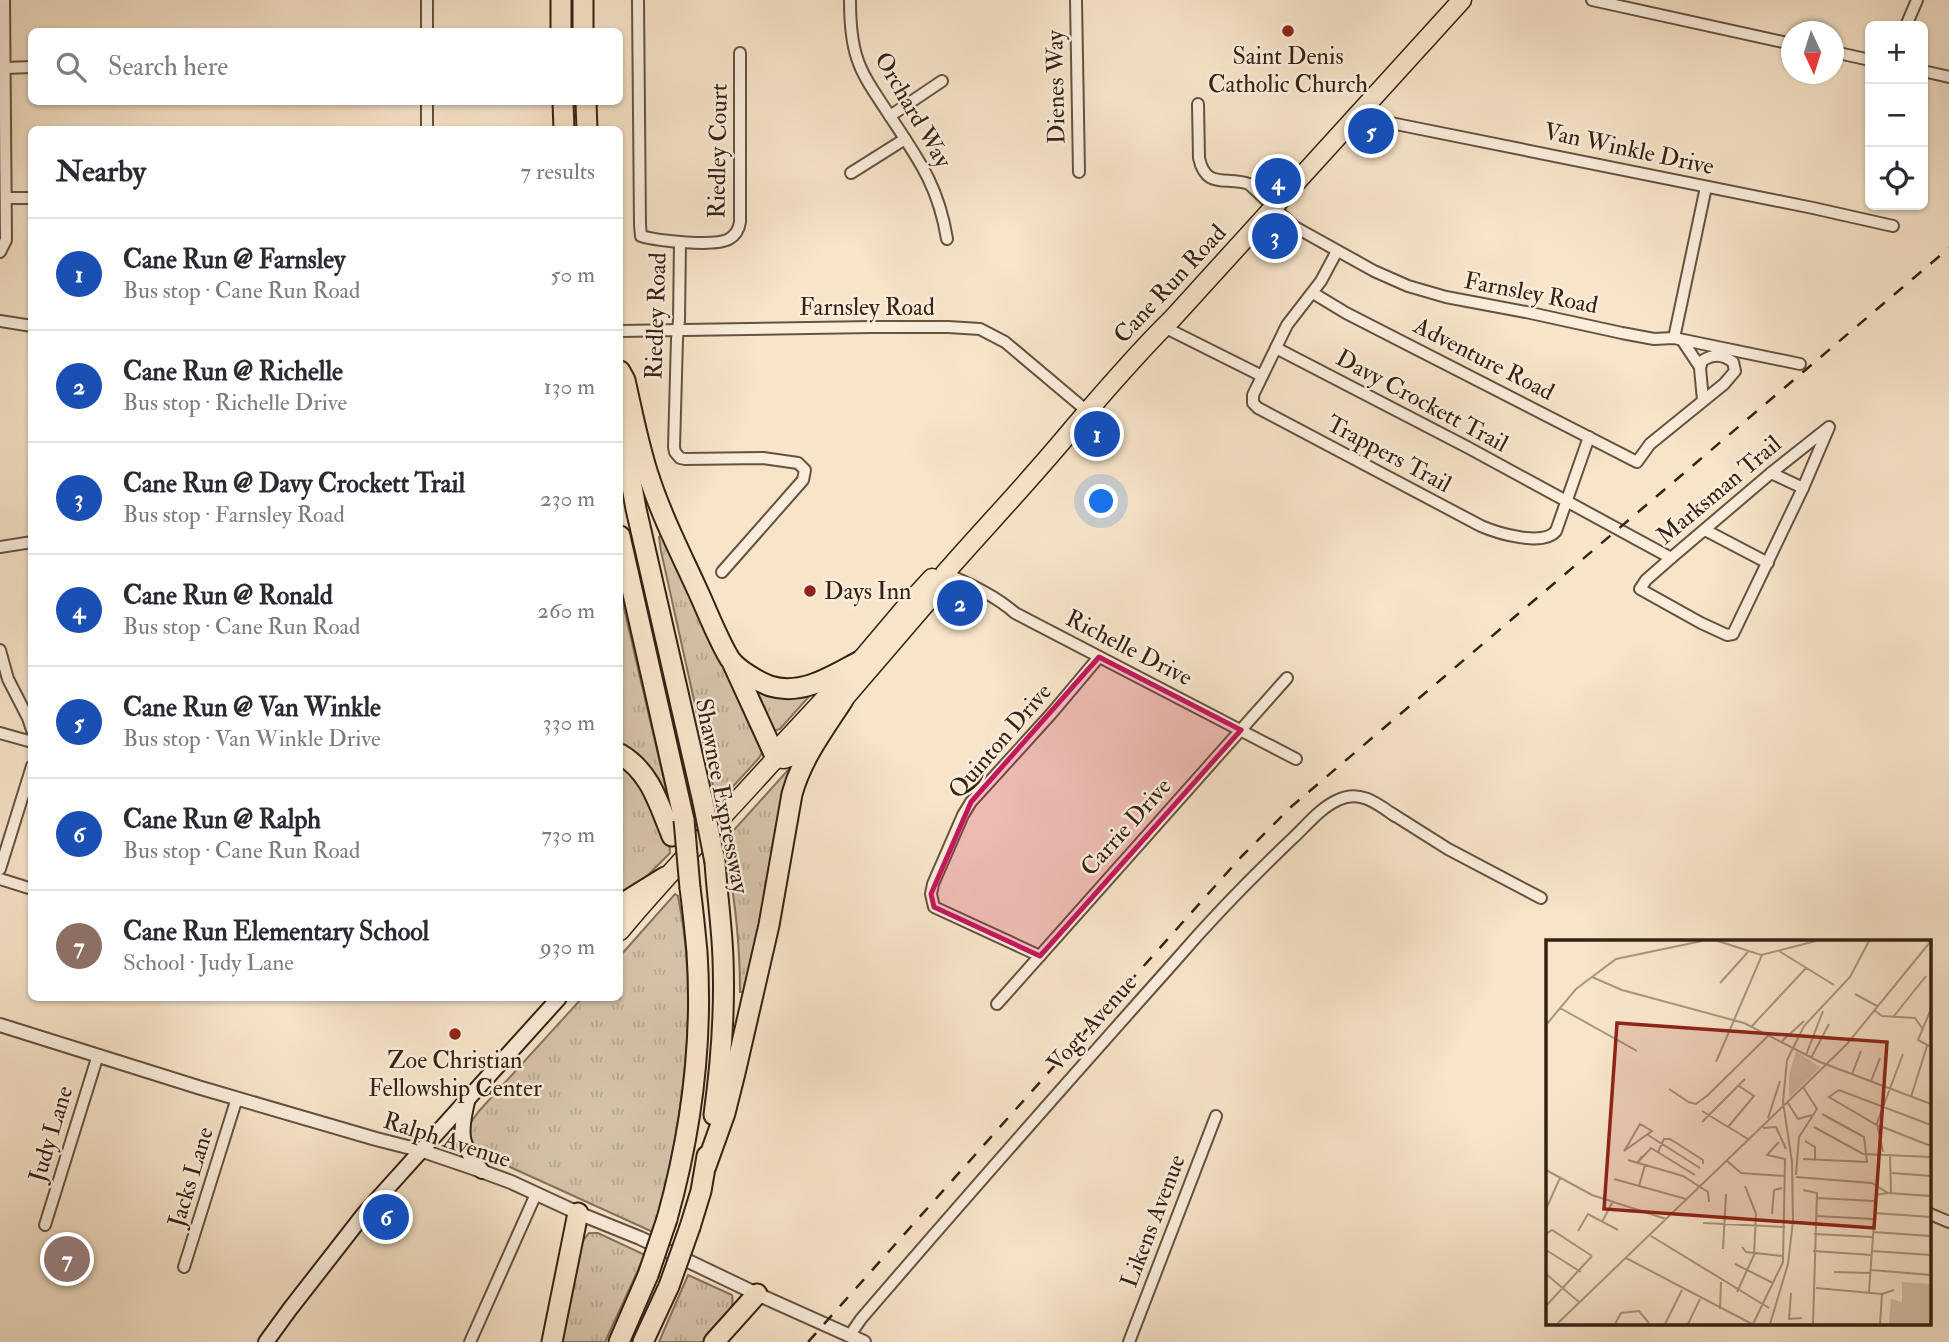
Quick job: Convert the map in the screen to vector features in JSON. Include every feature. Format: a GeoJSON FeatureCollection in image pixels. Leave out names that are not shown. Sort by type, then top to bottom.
{"type":"FeatureCollection","features":[{"type":"Feature","properties":{"kind":"highway"},"geometry":{"type":"LineString","coordinates":[[561,0],[561,28]]}},
{"type":"Feature","properties":{"kind":"highway"},"geometry":{"type":"LineString","coordinates":[[583,0],[583,28]]}},
{"type":"Feature","properties":{"kind":"highway","name":"Cane Run Road"},"geometry":{"type":"LineString","coordinates":[[776,758],[790,757],[843,700],[940,587],[945,573],[1148,342],[1462,0]]}},
{"type":"Feature","properties":{"kind":"highway"},"geometry":{"type":"LineString","coordinates":[[563,105],[564,126]]}},
{"type":"Feature","properties":{"kind":"highway"},"geometry":{"type":"LineString","coordinates":[[586,105],[587,126]]}},
{"type":"Feature","properties":{"kind":"highway"},"geometry":{"type":"LineString","coordinates":[[623,376],[656,495],[706,610],[776,758]]}},
{"type":"Feature","properties":{"kind":"highway","name":"Shawnee Expressway"},"geometry":{"type":"LineString","coordinates":[[623,437],[636,509],[715,862],[723,956],[723,1020],[716,1097],[701,1191],[669,1286],[643,1342]]}},
{"type":"Feature","properties":{"kind":"highway","name":"Shawnee Expressway"},"geometry":{"type":"LineString","coordinates":[[619,1342],[648,1275],[667,1219],[684,1151],[693,1091],[698,1023],[697,954],[684,820],[623,549]]}},
{"type":"Feature","properties":{"kind":"highway","name":"Cane Run Road"},"geometry":{"type":"LineString","coordinates":[[623,927],[665,877],[776,758],[778,749],[860,661],[909,603],[933,578],[945,573]]}},
{"type":"Feature","properties":{"kind":"highway"},"geometry":{"type":"LineString","coordinates":[[731,661],[751,677],[770,686],[786,688],[822,681],[860,661]]}},
{"type":"Feature","properties":{"kind":"highway"},"geometry":{"type":"LineString","coordinates":[[706,1166],[725,1113],[735,1073],[769,925],[794,785],[805,758],[843,700]]}},
{"type":"Feature","properties":{"kind":"highway"},"geometry":{"type":"LineString","coordinates":[[623,756],[638,769],[655,792],[691,888]]}},
{"type":"Feature","properties":{"kind":"highway"},"geometry":{"type":"LineString","coordinates":[[623,903],[665,877]]}},
{"type":"Feature","properties":{"kind":"highway"},"geometry":{"type":"LineString","coordinates":[[552,1342],[578,1213]]}},
{"type":"Feature","properties":{"kind":"highway"},"geometry":{"type":"LineString","coordinates":[[714,1342],[757,1294]]}},
{"type":"Feature","properties":{"kind":"main road"},"geometry":{"type":"LineString","coordinates":[[266,1342],[364,1214],[556,1001]]}},
{"type":"Feature","properties":{"kind":"main road"},"geometry":{"type":"LineString","coordinates":[[468,1099],[462,1123],[463,1141],[472,1160],[482,1171]]}},
{"type":"Feature","properties":{"kind":"street"},"geometry":{"type":"LineString","coordinates":[[0,252],[6,240],[4,0]]}},
{"type":"Feature","properties":{"kind":"street"},"geometry":{"type":"LineString","coordinates":[[427,0],[427,28]]}},
{"type":"Feature","properties":{"kind":"street","name":"Riedley Road"},"geometry":{"type":"LineString","coordinates":[[638,0],[640,234],[644,237],[680,242],[674,447],[678,456],[685,459],[764,458],[797,463],[805,470],[803,480],[722,572]]}},
{"type":"Feature","properties":{"kind":"street","name":"Orchard Way"},"geometry":{"type":"LineString","coordinates":[[850,0],[853,46],[858,61],[867,81],[933,185],[942,210],[947,239]]}},
{"type":"Feature","properties":{"kind":"street","name":"Dienes Way"},"geometry":{"type":"LineString","coordinates":[[1076,0],[1079,172]]}},
{"type":"Feature","properties":{"kind":"street"},"geometry":{"type":"LineString","coordinates":[[1592,0],[1781,42]]}},
{"type":"Feature","properties":{"kind":"street"},"geometry":{"type":"LineString","coordinates":[[1908,21],[1917,0]]}},
{"type":"Feature","properties":{"kind":"street","name":"Riedley Court"},"geometry":{"type":"LineString","coordinates":[[680,242],[723,242],[733,237],[739,228],[740,53]]}},
{"type":"Feature","properties":{"kind":"street"},"geometry":{"type":"LineString","coordinates":[[1844,54],[1865,59]]}},
{"type":"Feature","properties":{"kind":"street"},"geometry":{"type":"LineString","coordinates":[[5,68],[28,67]]}},
{"type":"Feature","properties":{"kind":"street"},"geometry":{"type":"LineString","coordinates":[[1928,72],[1949,77]]}},
{"type":"Feature","properties":{"kind":"street"},"geometry":{"type":"LineString","coordinates":[[890,116],[942,81]]}},
{"type":"Feature","properties":{"kind":"street","name":"Farnsley Road"},"geometry":{"type":"LineString","coordinates":[[1198,104],[1199,158],[1207,175],[1218,181],[1249,184],[1295,227],[1396,281],[1446,297],[1622,333],[1678,339],[1800,364]]}},
{"type":"Feature","properties":{"kind":"street"},"geometry":{"type":"LineString","coordinates":[[427,105],[427,126]]}},
{"type":"Feature","properties":{"kind":"street","name":"Van Winkle Drive"},"geometry":{"type":"LineString","coordinates":[[1356,116],[1893,226]]}},
{"type":"Feature","properties":{"kind":"street"},"geometry":{"type":"LineString","coordinates":[[851,173],[905,139]]}},
{"type":"Feature","properties":{"kind":"street"},"geometry":{"type":"LineString","coordinates":[[1700,367],[1678,339],[1706,187]]}},
{"type":"Feature","properties":{"kind":"street"},"geometry":{"type":"LineString","coordinates":[[6,198],[28,198]]}},
{"type":"Feature","properties":{"kind":"street"},"geometry":{"type":"LineString","coordinates":[[1164,327],[1262,376],[1287,326],[1313,293],[1337,251]]}},
{"type":"Feature","properties":{"kind":"street","name":"Adventure Road"},"geometry":{"type":"LineString","coordinates":[[1313,293],[1346,313],[1637,462],[1650,444],[1703,400]]}},
{"type":"Feature","properties":{"kind":"street"},"geometry":{"type":"LineString","coordinates":[[0,321],[28,326]]}},
{"type":"Feature","properties":{"kind":"street","name":"Farnsley Road"},"geometry":{"type":"LineString","coordinates":[[623,331],[897,327],[980,329],[1005,342],[1087,411]]}},
{"type":"Feature","properties":{"kind":"street","name":"Davy Crockett Trail"},"geometry":{"type":"LineString","coordinates":[[1276,348],[1671,558]]}},
{"type":"Feature","properties":{"kind":"street"},"geometry":{"type":"LineString","coordinates":[[1712,355],[1728,358],[1736,366],[1735,371],[1724,384],[1703,400],[1700,367],[1702,361],[1712,355]]}},
{"type":"Feature","properties":{"kind":"street","name":"Trappers Trail"},"geometry":{"type":"LineString","coordinates":[[1262,376],[1252,400],[1258,408],[1480,526],[1511,536],[1549,537],[1554,534],[1566,500]]}},
{"type":"Feature","properties":{"kind":"street","name":"Marksman Trail"},"geometry":{"type":"LineString","coordinates":[[1768,563],[1730,636],[1640,589],[1646,580],[1671,558],[1829,427],[1802,488]]}},
{"type":"Feature","properties":{"kind":"street"},"geometry":{"type":"LineString","coordinates":[[1566,500],[1589,437]]}},
{"type":"Feature","properties":{"kind":"street"},"geometry":{"type":"LineString","coordinates":[[1705,530],[1768,563],[1802,488],[1771,473]]}},
{"type":"Feature","properties":{"kind":"street"},"geometry":{"type":"LineString","coordinates":[[0,547],[28,543]]}},
{"type":"Feature","properties":{"kind":"street","name":"Richelle Drive"},"geometry":{"type":"LineString","coordinates":[[945,573],[980,590],[1015,613],[1296,758]]}},
{"type":"Feature","properties":{"kind":"street"},"geometry":{"type":"LineString","coordinates":[[0,650],[8,679],[28,718]]}},
{"type":"Feature","properties":{"kind":"street","name":"Quinton Drive"},"geometry":{"type":"LineString","coordinates":[[1040,956],[934,907],[931,890],[971,802],[1099,657]]}},
{"type":"Feature","properties":{"kind":"street","name":"Carrie Drive"},"geometry":{"type":"LineString","coordinates":[[997,1004],[1287,678]]}},
{"type":"Feature","properties":{"kind":"street"},"geometry":{"type":"LineString","coordinates":[[0,733],[28,741]]}},
{"type":"Feature","properties":{"kind":"street"},"geometry":{"type":"LineString","coordinates":[[0,869],[28,779]]}},
{"type":"Feature","properties":{"kind":"street","name":"Vogt Avenue"},"geometry":{"type":"LineString","coordinates":[[1359,786],[1395,816]]}},
{"type":"Feature","properties":{"kind":"street","name":"Vogt Avenue"},"geometry":{"type":"LineString","coordinates":[[850,1335],[975,1186],[1194,939],[1257,872],[1324,809],[1338,800],[1353,796],[1368,798],[1447,849],[1541,898]]}},
{"type":"Feature","properties":{"kind":"street"},"geometry":{"type":"LineString","coordinates":[[0,879],[28,888]]}},
{"type":"Feature","properties":{"kind":"street","name":"Ralph Avenue"},"geometry":{"type":"LineString","coordinates":[[0,1025],[482,1171],[640,1238],[864,1342]]}},
{"type":"Feature","properties":{"kind":"street","name":"Judy Lane"},"geometry":{"type":"LineString","coordinates":[[45,1225],[98,1055]]}},
{"type":"Feature","properties":{"kind":"street","name":"Jacks Lane"},"geometry":{"type":"LineString","coordinates":[[184,1267],[237,1098]]}},
{"type":"Feature","properties":{"kind":"street","name":"Likens Avenue"},"geometry":{"type":"LineString","coordinates":[[1129,1342],[1216,1116]]}},
{"type":"Feature","properties":{"kind":"street"},"geometry":{"type":"LineString","coordinates":[[470,1342],[536,1194]]}},
{"type":"Feature","properties":{"kind":"street"},"geometry":{"type":"LineString","coordinates":[[1932,1215],[1949,1222]]}},
{"type":"Feature","properties":{"kind":"highlighted area"},"geometry":{"type":"Polygon","coordinates":[[[1099,657],[1241,730],[1040,956],[934,907],[931,894],[971,802],[1099,657]]]}},
{"type":"Feature","properties":{"kind":"green space"},"geometry":{"type":"Polygon","coordinates":[[[664,535],[763,751],[717,804],[661,551],[659,537],[664,535]]]}},
{"type":"Feature","properties":{"kind":"green space"},"geometry":{"type":"Polygon","coordinates":[[[623,604],[666,789],[668,801],[623,750],[623,604]]]}},
{"type":"Feature","properties":{"kind":"green space"},"geometry":{"type":"Polygon","coordinates":[[[755,688],[813,692],[780,729],[774,731],[755,688]]]}},
{"type":"Feature","properties":{"kind":"green space"},"geometry":{"type":"Polygon","coordinates":[[[798,759],[748,992],[740,992],[736,916],[724,841],[798,759]]]}},
{"type":"Feature","properties":{"kind":"green space"},"geometry":{"type":"Polygon","coordinates":[[[623,762],[636,773],[669,839],[670,853],[632,891],[623,896],[623,762]]]}},
{"type":"Feature","properties":{"kind":"green space"},"geometry":{"type":"Polygon","coordinates":[[[675,894],[678,896],[688,978],[685,1065],[673,1151],[653,1232],[481,1156],[470,1143],[469,1125],[479,1111],[579,1001],[623,1001],[623,953],[675,894]]]}},
{"type":"Feature","properties":{"kind":"green space"},"geometry":{"type":"Polygon","coordinates":[[[589,1233],[598,1233],[645,1255],[605,1342],[560,1342],[582,1242],[589,1233]]]}},
{"type":"Feature","properties":{"kind":"green space"},"geometry":{"type":"Polygon","coordinates":[[[688,1275],[732,1295],[731,1309],[724,1321],[704,1342],[659,1342],[688,1275]]]}},
{"type":"Feature","properties":{"kind":"railway"},"geometry":{"type":"LineString","coordinates":[[808,1342],[1241,857],[1292,806],[1949,248]]}},
{"type":"Feature","properties":{"kind":"place","name":"Saint Denis Catholic Church"},"geometry":{"type":"Point","coordinates":[1288,31]}},
{"type":"Feature","properties":{"kind":"place","name":"Cane Run @ Van Winkle"},"geometry":{"type":"Point","coordinates":[1371,131]}},
{"type":"Feature","properties":{"kind":"place","name":"Cane Run @ Ronald"},"geometry":{"type":"Point","coordinates":[1278,181]}},
{"type":"Feature","properties":{"kind":"place","name":"Cane Run @ Davy Crockett Trail"},"geometry":{"type":"Point","coordinates":[1275,236]}},
{"type":"Feature","properties":{"kind":"place","name":"Cane Run @ Farnsley"},"geometry":{"type":"Point","coordinates":[1097,434]}},
{"type":"Feature","properties":{"kind":"place","name":"Days Inn"},"geometry":{"type":"Point","coordinates":[810,591]}},
{"type":"Feature","properties":{"kind":"place","name":"Cane Run @ Richelle"},"geometry":{"type":"Point","coordinates":[960,603]}},
{"type":"Feature","properties":{"kind":"place","name":"Zoe Christian Fellowship Center"},"geometry":{"type":"Point","coordinates":[455,1034]}},
{"type":"Feature","properties":{"kind":"place","name":"Cane Run @ Ralph"},"geometry":{"type":"Point","coordinates":[386,1217]}},
{"type":"Feature","properties":{"kind":"place","name":"Cane Run Elementary School"},"geometry":{"type":"Point","coordinates":[67,1259]}}]}
